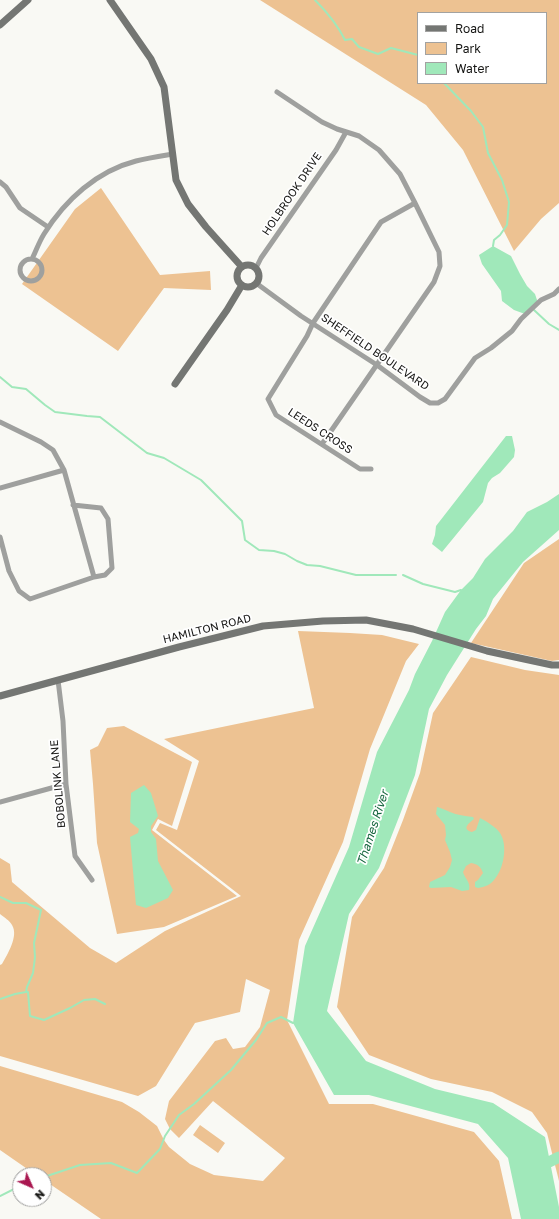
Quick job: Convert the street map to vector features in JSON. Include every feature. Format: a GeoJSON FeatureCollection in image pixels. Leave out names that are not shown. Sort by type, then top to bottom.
{"type":"FeatureCollection","features":[{"type":"Feature","properties":{"kind":"main road"},"geometry":{"type":"LineString","coordinates":[[0,25],[28,0]]}},
{"type":"Feature","properties":{"kind":"main road"},"geometry":{"type":"LineString","coordinates":[[110,0],[151,59],[164,87],[176,180],[188,204],[206,227],[242,266]]}},
{"type":"Feature","properties":{"kind":"main road"},"geometry":{"type":"LineString","coordinates":[[244,265],[251,265],[256,268],[259,277],[254,285],[248,287],[237,281],[236,274],[239,268],[244,265]]}},
{"type":"Feature","properties":{"kind":"main road"},"geometry":{"type":"LineString","coordinates":[[175,384],[227,310],[242,285]]}},
{"type":"Feature","properties":{"kind":"main road","name":"HAMILTON ROAD"},"geometry":{"type":"LineString","coordinates":[[0,696],[179,647],[264,626],[323,621],[366,620],[425,632],[487,652],[552,665],[559,664]]}},
{"type":"Feature","properties":{"kind":"street"},"geometry":{"type":"LineString","coordinates":[[277,92],[322,122],[336,129],[359,136],[379,150],[400,174],[440,252],[440,266],[434,282],[322,444]]}},
{"type":"Feature","properties":{"kind":"street","name":"HOLBROOK DRIVE"},"geometry":{"type":"LineString","coordinates":[[256,268],[261,258],[336,150],[346,132]]}},
{"type":"Feature","properties":{"kind":"street"},"geometry":{"type":"LineString","coordinates":[[32,259],[48,227],[76,194],[92,181],[106,173],[137,161],[173,154]]}},
{"type":"Feature","properties":{"kind":"street"},"geometry":{"type":"LineString","coordinates":[[0,182],[6,187],[20,208],[48,227]]}},
{"type":"Feature","properties":{"kind":"street"},"geometry":{"type":"LineString","coordinates":[[313,323],[381,222],[415,203]]}},
{"type":"Feature","properties":{"kind":"street"},"geometry":{"type":"LineString","coordinates":[[32,259],[37,260],[42,272],[38,279],[31,281],[27,280],[22,275],[20,268],[24,262],[32,259]]}},
{"type":"Feature","properties":{"kind":"street","name":"SHEFFIELD BOULEVARD"},"geometry":{"type":"LineString","coordinates":[[256,283],[301,316],[377,365],[430,403],[438,403],[445,399],[475,358],[491,348],[512,331],[521,319],[541,300],[554,294],[559,289]]}},
{"type":"Feature","properties":{"kind":"street","name":"LEEDS CROSS"},"geometry":{"type":"LineString","coordinates":[[313,323],[307,336],[268,399],[276,415],[360,469],[371,469]]}},
{"type":"Feature","properties":{"kind":"street"},"geometry":{"type":"LineString","coordinates":[[0,422],[41,442],[53,450],[64,470],[94,576]]}},
{"type":"Feature","properties":{"kind":"street"},"geometry":{"type":"LineString","coordinates":[[0,488],[64,470]]}},
{"type":"Feature","properties":{"kind":"street"},"geometry":{"type":"LineString","coordinates":[[0,537],[9,571],[19,591],[30,599],[94,576],[105,575],[112,568],[108,519],[101,508],[73,505]]}},
{"type":"Feature","properties":{"kind":"street","name":"BOBOLINK LANE"},"geometry":{"type":"LineString","coordinates":[[58,680],[63,722],[66,784],[75,856],[92,880]]}},
{"type":"Feature","properties":{"kind":"street"},"geometry":{"type":"LineString","coordinates":[[0,802],[66,784]]}},
{"type":"Feature","properties":{"kind":"green space"},"geometry":{"type":"Polygon","coordinates":[[[260,0],[559,0],[559,203],[541,219],[514,251],[463,150],[426,105],[260,0]]]}},
{"type":"Feature","properties":{"kind":"green space"},"geometry":{"type":"Polygon","coordinates":[[[101,188],[160,275],[210,271],[211,290],[164,288],[118,351],[22,284],[75,209],[101,188]]]}},
{"type":"Feature","properties":{"kind":"green space"},"geometry":{"type":"Polygon","coordinates":[[[559,539],[559,660],[552,661],[471,643],[524,563],[559,539]]]}},
{"type":"Feature","properties":{"kind":"green space"},"geometry":{"type":"Polygon","coordinates":[[[298,631],[382,635],[419,644],[406,661],[370,749],[343,842],[299,940],[287,1020],[329,1104],[373,1104],[474,1132],[499,1161],[512,1219],[101,1219],[52,1185],[52,1167],[24,1167],[0,1150],[0,1066],[122,1102],[139,1112],[157,1126],[169,1147],[190,1164],[214,1175],[263,1181],[285,1158],[213,1101],[179,1138],[170,1129],[165,1119],[169,1101],[215,1041],[226,1038],[233,1049],[245,1047],[260,1027],[270,990],[246,979],[240,1012],[195,1023],[156,1086],[138,1096],[0,1056],[0,965],[9,951],[13,940],[14,929],[7,919],[0,914],[0,858],[10,864],[12,882],[90,948],[116,963],[165,931],[241,896],[156,830],[160,823],[177,830],[199,761],[164,739],[314,708],[298,631]]]}},
{"type":"Feature","properties":{"kind":"green space"},"geometry":{"type":"Polygon","coordinates":[[[471,657],[525,670],[559,675],[559,1181],[547,1133],[532,1112],[492,1092],[431,1079],[369,1055],[337,1007],[352,917],[384,868],[420,773],[433,713],[471,657]]]}},
{"type":"Feature","properties":{"kind":"green space"},"geometry":{"type":"Polygon","coordinates":[[[124,726],[192,762],[172,826],[158,819],[152,830],[237,896],[164,927],[117,934],[97,843],[90,750],[98,746],[107,728],[124,726]]]}},
{"type":"Feature","properties":{"kind":"green space"},"geometry":{"type":"Polygon","coordinates":[[[200,1125],[225,1143],[218,1153],[193,1135],[200,1125]]]}},
{"type":"Feature","properties":{"kind":"water"},"geometry":{"type":"Polygon","coordinates":[[[493,246],[511,256],[527,286],[535,294],[538,303],[525,314],[514,310],[502,301],[501,291],[482,264],[479,255],[493,246]]]}},
{"type":"Feature","properties":{"kind":"water"},"geometry":{"type":"Polygon","coordinates":[[[506,436],[512,436],[515,450],[514,457],[500,473],[492,478],[488,483],[483,502],[442,552],[432,544],[436,526],[506,436]]]}},
{"type":"Feature","properties":{"kind":"water","name":"Thames River"},"geometry":{"type":"Polygon","coordinates":[[[559,494],[559,530],[523,562],[493,599],[486,616],[447,675],[429,709],[415,775],[399,817],[379,868],[349,914],[327,1011],[366,1061],[435,1089],[493,1103],[545,1137],[559,1207],[559,1219],[521,1219],[508,1158],[478,1124],[369,1095],[334,1095],[293,1023],[305,946],[349,847],[377,752],[409,690],[415,674],[445,612],[461,590],[473,578],[485,559],[513,531],[527,512],[559,494]]]}},
{"type":"Feature","properties":{"kind":"water"},"geometry":{"type":"Polygon","coordinates":[[[144,785],[151,793],[158,816],[151,826],[151,832],[156,839],[158,861],[173,890],[168,898],[146,908],[136,905],[130,837],[138,833],[139,829],[130,822],[131,793],[144,785]]]}},
{"type":"Feature","properties":{"kind":"water"},"geometry":{"type":"Polygon","coordinates":[[[437,807],[455,814],[473,817],[474,819],[466,828],[469,831],[472,832],[476,830],[480,818],[488,822],[500,833],[504,844],[504,857],[500,870],[492,882],[481,888],[475,887],[475,882],[483,873],[479,866],[471,863],[466,866],[463,872],[469,883],[469,890],[462,891],[451,887],[429,887],[430,882],[445,875],[452,860],[445,840],[445,825],[436,814],[437,807]]]}},
{"type":"Feature","properties":{"kind":"waterway"},"geometry":{"type":"LineString","coordinates":[[315,0],[332,18],[345,40],[352,39],[359,47],[378,54],[391,48],[417,55]]}},
{"type":"Feature","properties":{"kind":"waterway"},"geometry":{"type":"LineString","coordinates":[[445,84],[471,111],[483,127],[488,153],[502,180],[509,202],[507,225],[500,235],[494,240],[493,246]]}},
{"type":"Feature","properties":{"kind":"waterway"},"geometry":{"type":"LineString","coordinates":[[534,310],[549,324],[559,330]]}},
{"type":"Feature","properties":{"kind":"waterway"},"geometry":{"type":"LineString","coordinates":[[0,377],[12,387],[26,389],[55,412],[100,417],[147,453],[164,458],[201,480],[242,521],[245,540],[259,550],[274,551],[285,554],[307,565],[320,566],[356,575],[396,575]]}},
{"type":"Feature","properties":{"kind":"waterway"},"geometry":{"type":"LineString","coordinates":[[403,575],[423,584],[455,592],[461,590]]}},
{"type":"Feature","properties":{"kind":"waterway"},"geometry":{"type":"LineString","coordinates":[[0,897],[13,903],[26,903],[41,910],[34,943],[35,957],[33,973],[26,992],[28,992],[30,1016],[44,1020],[84,1000],[95,999],[105,1004]]}},
{"type":"Feature","properties":{"kind":"waterway"},"geometry":{"type":"LineString","coordinates":[[0,999],[26,992]]}},
{"type":"Feature","properties":{"kind":"waterway"},"geometry":{"type":"LineString","coordinates":[[52,1174],[80,1165],[111,1163],[137,1173],[160,1149],[165,1136],[179,1115],[194,1104],[231,1070],[256,1040],[267,1023],[281,1017],[293,1023]]}},
{"type":"Feature","properties":{"kind":"waterway"},"geometry":{"type":"LineString","coordinates":[[549,1162],[559,1157]]}},
{"type":"Feature","properties":{"kind":"waterway"},"geometry":{"type":"LineString","coordinates":[[0,1196],[12,1190]]}}]}
